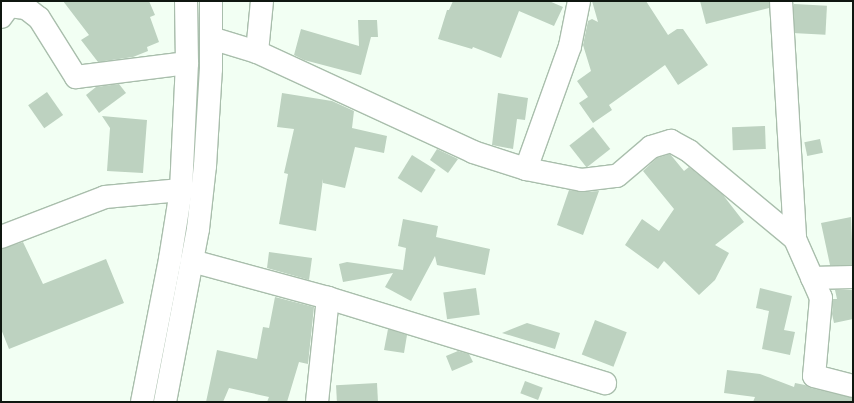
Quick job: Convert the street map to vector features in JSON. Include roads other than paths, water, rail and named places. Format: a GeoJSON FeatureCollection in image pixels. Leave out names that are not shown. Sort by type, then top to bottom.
{"type":"FeatureCollection","features":[{"type":"Feature","properties":{"kind":"street"},"geometry":{"type":"LineString","coordinates":[[142,402],[168,273],[181,190],[187,63],[186,1]]}},
{"type":"Feature","properties":{"kind":"street"},"geometry":{"type":"LineString","coordinates":[[165,402],[192,261],[205,158],[209,112],[211,1]]}},
{"type":"Feature","properties":{"kind":"street"},"geometry":{"type":"LineString","coordinates":[[257,52],[262,1]]}},
{"type":"Feature","properties":{"kind":"street"},"geometry":{"type":"LineString","coordinates":[[526,169],[570,46],[578,1]]}},
{"type":"Feature","properties":{"kind":"street"},"geometry":{"type":"LineString","coordinates":[[781,1],[795,239],[821,298],[814,376],[853,386]]}},
{"type":"Feature","properties":{"kind":"street"},"geometry":{"type":"LineString","coordinates":[[1,17],[9,6],[26,8],[39,18],[76,77],[187,63]]}},
{"type":"Feature","properties":{"kind":"street"},"geometry":{"type":"LineString","coordinates":[[211,38],[257,52],[473,152],[526,169],[582,180],[617,176],[651,147],[671,141],[689,151],[795,239]]}},
{"type":"Feature","properties":{"kind":"street"},"geometry":{"type":"LineString","coordinates":[[1,237],[105,197],[181,190]]}},
{"type":"Feature","properties":{"kind":"street"},"geometry":{"type":"LineString","coordinates":[[192,261],[328,298],[605,383]]}},
{"type":"Feature","properties":{"kind":"street"},"geometry":{"type":"LineString","coordinates":[[812,278],[853,277]]}},
{"type":"Feature","properties":{"kind":"street"},"geometry":{"type":"LineString","coordinates":[[316,402],[328,298]]}}]}
